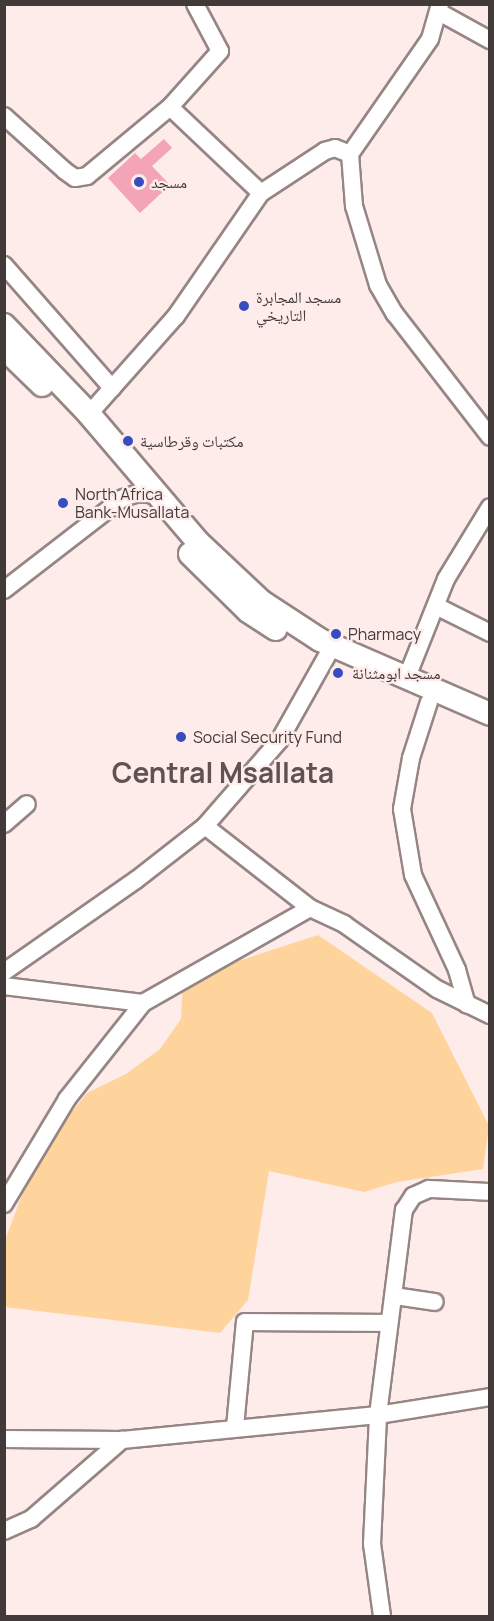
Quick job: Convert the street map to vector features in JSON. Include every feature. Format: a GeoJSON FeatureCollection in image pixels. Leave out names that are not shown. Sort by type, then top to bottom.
{"type":"FeatureCollection","features":[{"type":"Feature","properties":{"kind":"highway"},"geometry":{"type":"LineString","coordinates":[[4,325],[89,414],[213,580],[248,611],[429,702],[489,728]]}},
{"type":"Feature","properties":{"kind":"highway"},"geometry":{"type":"LineString","coordinates":[[4,348],[147,494]]}},
{"type":"Feature","properties":{"kind":"highway"},"geometry":{"type":"LineString","coordinates":[[329,651],[407,677],[489,714]]}},
{"type":"Feature","properties":{"kind":"street"},"geometry":{"type":"LineString","coordinates":[[4,116],[75,178],[87,176],[170,107],[220,51],[195,4]]}},
{"type":"Feature","properties":{"kind":"street"},"geometry":{"type":"LineString","coordinates":[[489,40],[440,9],[422,52],[350,154],[354,206],[378,285],[489,437]]}},
{"type":"Feature","properties":{"kind":"street"},"geometry":{"type":"LineString","coordinates":[[170,107],[261,193]]}},
{"type":"Feature","properties":{"kind":"street"},"geometry":{"type":"LineString","coordinates":[[89,414],[176,316],[261,193],[325,151],[334,148],[350,154]]}},
{"type":"Feature","properties":{"kind":"street"},"geometry":{"type":"LineString","coordinates":[[4,266],[112,388]]}},
{"type":"Feature","properties":{"kind":"street"},"geometry":{"type":"LineString","coordinates":[[4,590],[112,507],[147,494]]}},
{"type":"Feature","properties":{"kind":"street"},"geometry":{"type":"LineString","coordinates":[[407,677],[438,607],[446,579],[489,507]]}},
{"type":"Feature","properties":{"kind":"street"},"geometry":{"type":"LineString","coordinates":[[438,607],[489,633]]}},
{"type":"Feature","properties":{"kind":"street"},"geometry":{"type":"LineString","coordinates":[[4,972],[127,887],[205,825],[279,741],[329,651]]}},
{"type":"Feature","properties":{"kind":"street"},"geometry":{"type":"LineString","coordinates":[[429,702],[409,766],[402,809],[413,875],[457,970],[467,1005]]}},
{"type":"Feature","properties":{"kind":"street"},"geometry":{"type":"LineString","coordinates":[[4,824],[27,804]]}},
{"type":"Feature","properties":{"kind":"street"},"geometry":{"type":"LineString","coordinates":[[205,825],[310,908],[344,924],[467,1005],[489,1015]]}},
{"type":"Feature","properties":{"kind":"street"},"geometry":{"type":"LineString","coordinates":[[4,1204],[67,1099],[143,1003],[310,908]]}},
{"type":"Feature","properties":{"kind":"street"},"geometry":{"type":"LineString","coordinates":[[4,986],[143,1003]]}},
{"type":"Feature","properties":{"kind":"street"},"geometry":{"type":"LineString","coordinates":[[382,1617],[372,1544],[378,1414],[388,1323],[395,1296],[407,1203],[429,1189],[489,1192]]}},
{"type":"Feature","properties":{"kind":"street"},"geometry":{"type":"LineString","coordinates":[[395,1296],[435,1302]]}},
{"type":"Feature","properties":{"kind":"street"},"geometry":{"type":"LineString","coordinates":[[235,1427],[245,1322],[388,1323]]}},
{"type":"Feature","properties":{"kind":"street"},"geometry":{"type":"LineString","coordinates":[[4,1439],[122,1440],[378,1414],[489,1397]]}},
{"type":"Feature","properties":{"kind":"street"},"geometry":{"type":"LineString","coordinates":[[4,1531],[31,1519],[122,1440]]}},
{"type":"Feature","properties":{"kind":"shaded area"},"geometry":{"type":"Polygon","coordinates":[[[318,935],[432,1013],[489,1126],[483,1169],[397,1182],[364,1192],[269,1171],[248,1300],[220,1333],[5,1307],[4,1243],[36,1157],[87,1093],[126,1074],[160,1049],[181,1019],[183,979],[318,935]]]}},
{"type":"Feature","properties":{"kind":"building","name":"مسجد"},"geometry":{"type":"Polygon","coordinates":[[[164,139],[172,148],[152,166],[170,185],[140,213],[108,178],[135,153],[141,159],[164,139]]]}},
{"type":"Feature","properties":{"kind":"place","name":"مسجد"},"geometry":{"type":"Point","coordinates":[139,182]}},
{"type":"Feature","properties":{"kind":"place","name":"مسجد المجابرة التاريخي"},"geometry":{"type":"Point","coordinates":[244,306]}},
{"type":"Feature","properties":{"kind":"place","name":"مكتبات وقرطاسية"},"geometry":{"type":"Point","coordinates":[128,441]}},
{"type":"Feature","properties":{"kind":"place","name":"North Africa Bank-Musallata"},"geometry":{"type":"Point","coordinates":[63,503]}},
{"type":"Feature","properties":{"kind":"place","name":"Pharmacy"},"geometry":{"type":"Point","coordinates":[336,634]}},
{"type":"Feature","properties":{"kind":"place","name":"مسجد ابومثنانة"},"geometry":{"type":"Point","coordinates":[338,673]}},
{"type":"Feature","properties":{"kind":"place","name":"Social Security Fund"},"geometry":{"type":"Point","coordinates":[181,737]}},
{"type":"Feature","properties":{"kind":"district","name":"Central Msallata"},"geometry":{"type":"Point","coordinates":[223,772]}}]}
